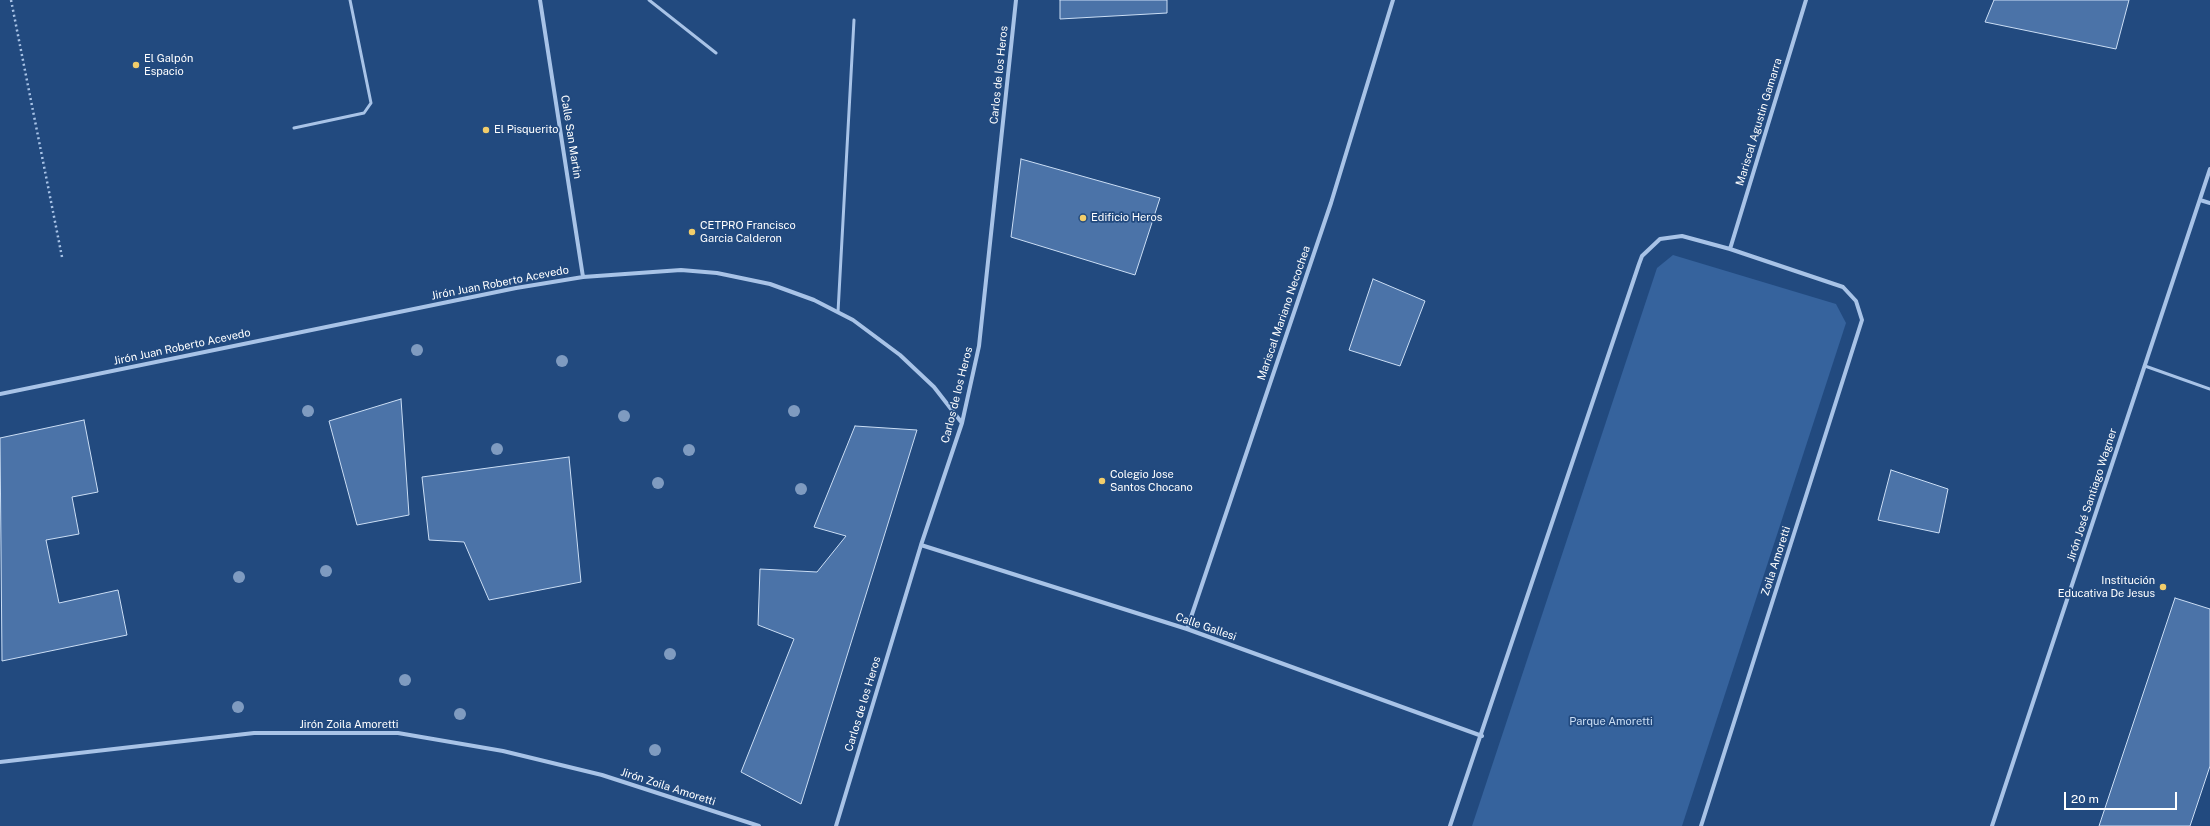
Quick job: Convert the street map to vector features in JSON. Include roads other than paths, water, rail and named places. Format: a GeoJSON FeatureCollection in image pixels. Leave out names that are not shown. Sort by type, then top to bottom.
{"type":"FeatureCollection","features":[{"type":"Feature","properties":{"kind":"street","name":"Calle San Martin"},"geometry":{"type":"LineString","coordinates":[[540,0],[583,277]]}},
{"type":"Feature","properties":{"kind":"street","name":"Carlos de los Heros"},"geometry":{"type":"LineString","coordinates":[[836,826],[921,545],[962,423],[979,346],[1016,0]]}},
{"type":"Feature","properties":{"kind":"street","name":"Mariscal Mariano Necochea"},"geometry":{"type":"LineString","coordinates":[[1187,629],[1331,202],[1393,0]]}},
{"type":"Feature","properties":{"kind":"street","name":"Mariscal Agustin Gamarra"},"geometry":{"type":"LineString","coordinates":[[1730,249],[1806,0]]}},
{"type":"Feature","properties":{"kind":"street","name":"Jirón José Santiago Wagner"},"geometry":{"type":"LineString","coordinates":[[1992,826],[2210,169]]}},
{"type":"Feature","properties":{"kind":"street"},"geometry":{"type":"LineString","coordinates":[[2200,200],[2210,203]]}},
{"type":"Feature","properties":{"kind":"street"},"geometry":{"type":"LineString","coordinates":[[1450,826],[1482,736],[1642,256],[1660,239],[1682,236],[1730,249]]}},
{"type":"Feature","properties":{"kind":"street","name":"Zoila Amoretti"},"geometry":{"type":"LineString","coordinates":[[1701,826],[1862,320],[1856,301],[1843,287],[1730,249]]}},
{"type":"Feature","properties":{"kind":"street","name":"Jirón Juan Roberto Acevedo"},"geometry":{"type":"LineString","coordinates":[[0,394],[418,308],[583,277],[681,270],[718,272],[770,284],[814,300],[853,320],[900,354],[934,387],[962,423]]}},
{"type":"Feature","properties":{"kind":"street","name":"Calle Gallesi"},"geometry":{"type":"LineString","coordinates":[[921,545],[1187,629],[1482,736]]}},
{"type":"Feature","properties":{"kind":"street","name":"Jirón Zoila Amoretti"},"geometry":{"type":"LineString","coordinates":[[0,762],[254,733],[398,733],[503,751],[602,775],[759,826]]}},
{"type":"Feature","properties":{"kind":"lane"},"geometry":{"type":"LineString","coordinates":[[294,128],[364,113],[371,103],[350,0]]}},
{"type":"Feature","properties":{"kind":"lane"},"geometry":{"type":"LineString","coordinates":[[649,0],[716,53]]}},
{"type":"Feature","properties":{"kind":"lane"},"geometry":{"type":"LineString","coordinates":[[838,312],[854,20]]}},
{"type":"Feature","properties":{"kind":"lane"},"geometry":{"type":"LineString","coordinates":[[2145,366],[2210,389]]}},
{"type":"Feature","properties":{"kind":"place","name":"El Galpón Espacio"},"geometry":{"type":"Point","coordinates":[136,65]}},
{"type":"Feature","properties":{"kind":"place","name":"El Pisquerito"},"geometry":{"type":"Point","coordinates":[486,130]}},
{"type":"Feature","properties":{"kind":"place","name":"Edificio Heros"},"geometry":{"type":"Point","coordinates":[1083,218]}},
{"type":"Feature","properties":{"kind":"place","name":"CETPRO Francisco Garcia Calderon"},"geometry":{"type":"Point","coordinates":[692,232]}},
{"type":"Feature","properties":{"kind":"place","name":"Colegio Jose Santos Chocano"},"geometry":{"type":"Point","coordinates":[1102,481]}},
{"type":"Feature","properties":{"kind":"place","name":"Institución Educativa De Jesus"},"geometry":{"type":"Point","coordinates":[2163,587]}},
{"type":"Feature","properties":{"kind":"park label","name":"Parque Amoretti"},"geometry":{"type":"Point","coordinates":[1611,722]}}]}
